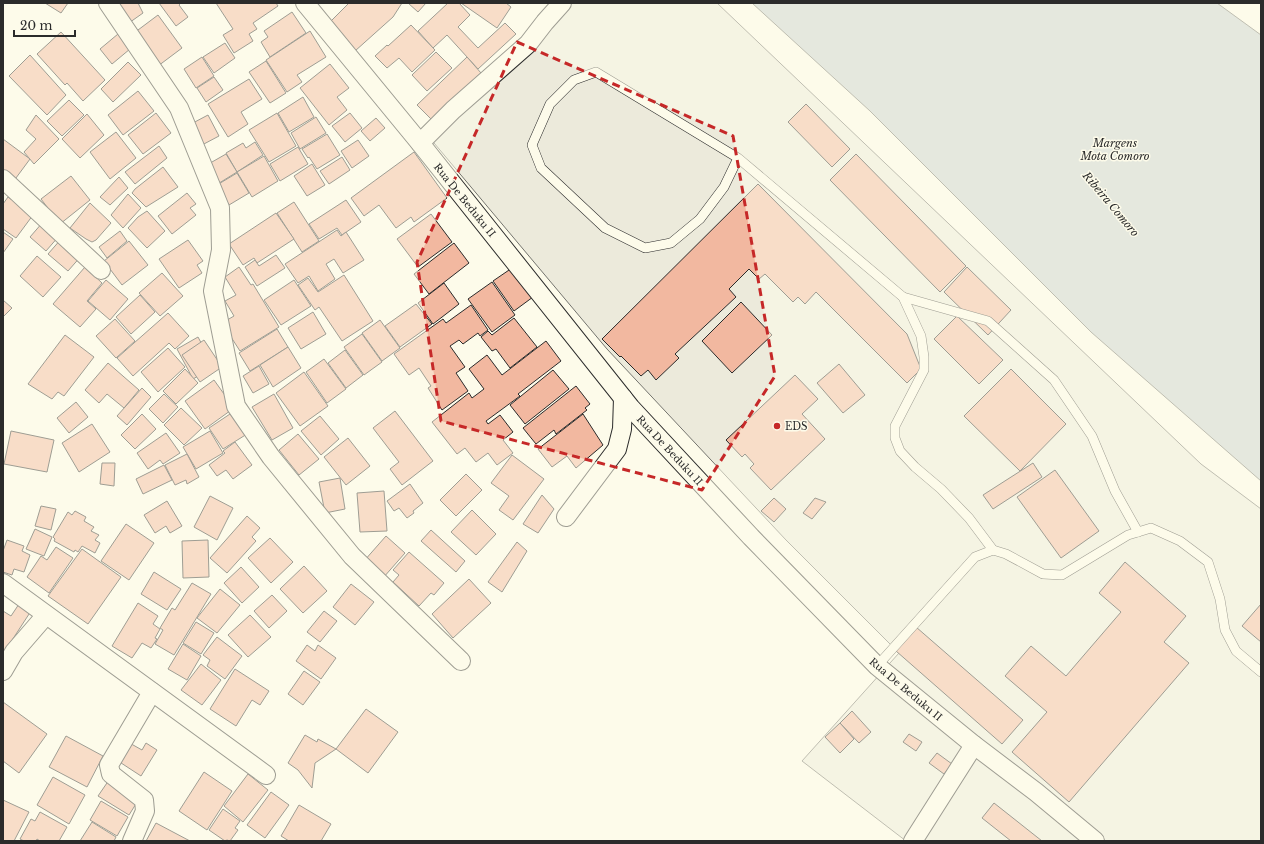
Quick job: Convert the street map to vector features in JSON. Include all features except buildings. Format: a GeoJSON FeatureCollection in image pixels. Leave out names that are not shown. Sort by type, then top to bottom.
{"type":"FeatureCollection","features":[{"type":"Feature","properties":{"kind":"street"},"geometry":{"type":"LineString","coordinates":[[108,3],[179,108],[220,208],[221,250],[213,291],[236,406],[271,457],[352,556],[461,661]]}},
{"type":"Feature","properties":{"kind":"street","name":"Rua De Beduku II"},"geometry":{"type":"LineString","coordinates":[[304,3],[420,143],[623,398],[752,537],[877,666],[974,745],[1036,792],[1094,841]]}},
{"type":"Feature","properties":{"kind":"street"},"geometry":{"type":"LineString","coordinates":[[420,143],[453,110],[528,44],[562,3]]}},
{"type":"Feature","properties":{"kind":"street"},"geometry":{"type":"LineString","coordinates":[[3,179],[101,270]]}},
{"type":"Feature","properties":{"kind":"street"},"geometry":{"type":"LineString","coordinates":[[566,517],[617,449],[622,429],[623,398]]}},
{"type":"Feature","properties":{"kind":"street"},"geometry":{"type":"LineString","coordinates":[[3,582],[266,775]]}},
{"type":"Feature","properties":{"kind":"street"},"geometry":{"type":"LineString","coordinates":[[3,671],[14,652],[46,615]]}},
{"type":"Feature","properties":{"kind":"street"},"geometry":{"type":"LineString","coordinates":[[132,841],[145,811],[144,800],[111,774],[109,764],[152,692]]}},
{"type":"Feature","properties":{"kind":"street"},"geometry":{"type":"LineString","coordinates":[[913,841],[974,745]]}},
{"type":"Feature","properties":{"kind":"lane"},"geometry":{"type":"LineString","coordinates":[[738,158],[724,187],[700,219],[671,242],[645,248],[605,228],[541,168],[532,145],[550,104],[574,80],[596,72],[738,158],[903,296],[988,321],[1054,380],[1092,436],[1115,491],[1138,532]]}},
{"type":"Feature","properties":{"kind":"lane"},"geometry":{"type":"LineString","coordinates":[[903,296],[921,336],[924,370],[896,426],[895,438],[900,451],[915,468],[941,489],[969,518],[993,550],[1006,554],[1043,574],[1062,575],[1128,535],[1151,528],[1180,541],[1208,562],[1220,599],[1225,630],[1236,651],[1261,672]]}},
{"type":"Feature","properties":{"kind":"lane"},"geometry":{"type":"LineString","coordinates":[[877,666],[975,557],[993,550]]}},
{"type":"Feature","properties":{"kind":"highlighted area"},"geometry":{"type":"Polygon","coordinates":[[[517,42],[733,136],[775,376],[702,490],[441,421],[417,262],[517,42]]]}},
{"type":"Feature","properties":{"kind":"shaded area"},"geometry":{"type":"Polygon","coordinates":[[[565,3],[717,3],[1201,464],[1261,509],[1261,841],[906,841],[802,761],[899,653],[786,540],[607,349],[429,137],[565,3]]]}},
{"type":"Feature","properties":{"kind":"water","name":"Margens Mota Comoro"},"geometry":{"type":"Polygon","coordinates":[[[752,3],[1217,3],[1261,35],[1261,481],[1091,332],[870,111],[752,3]]]}},
{"type":"Feature","properties":{"kind":"place","name":"EDS"},"geometry":{"type":"Point","coordinates":[777,426]}},
{"type":"Feature","properties":{"kind":"water label","name":"Ribeira Comoro"},"geometry":{"type":"Point","coordinates":[1111,204]}}]}
